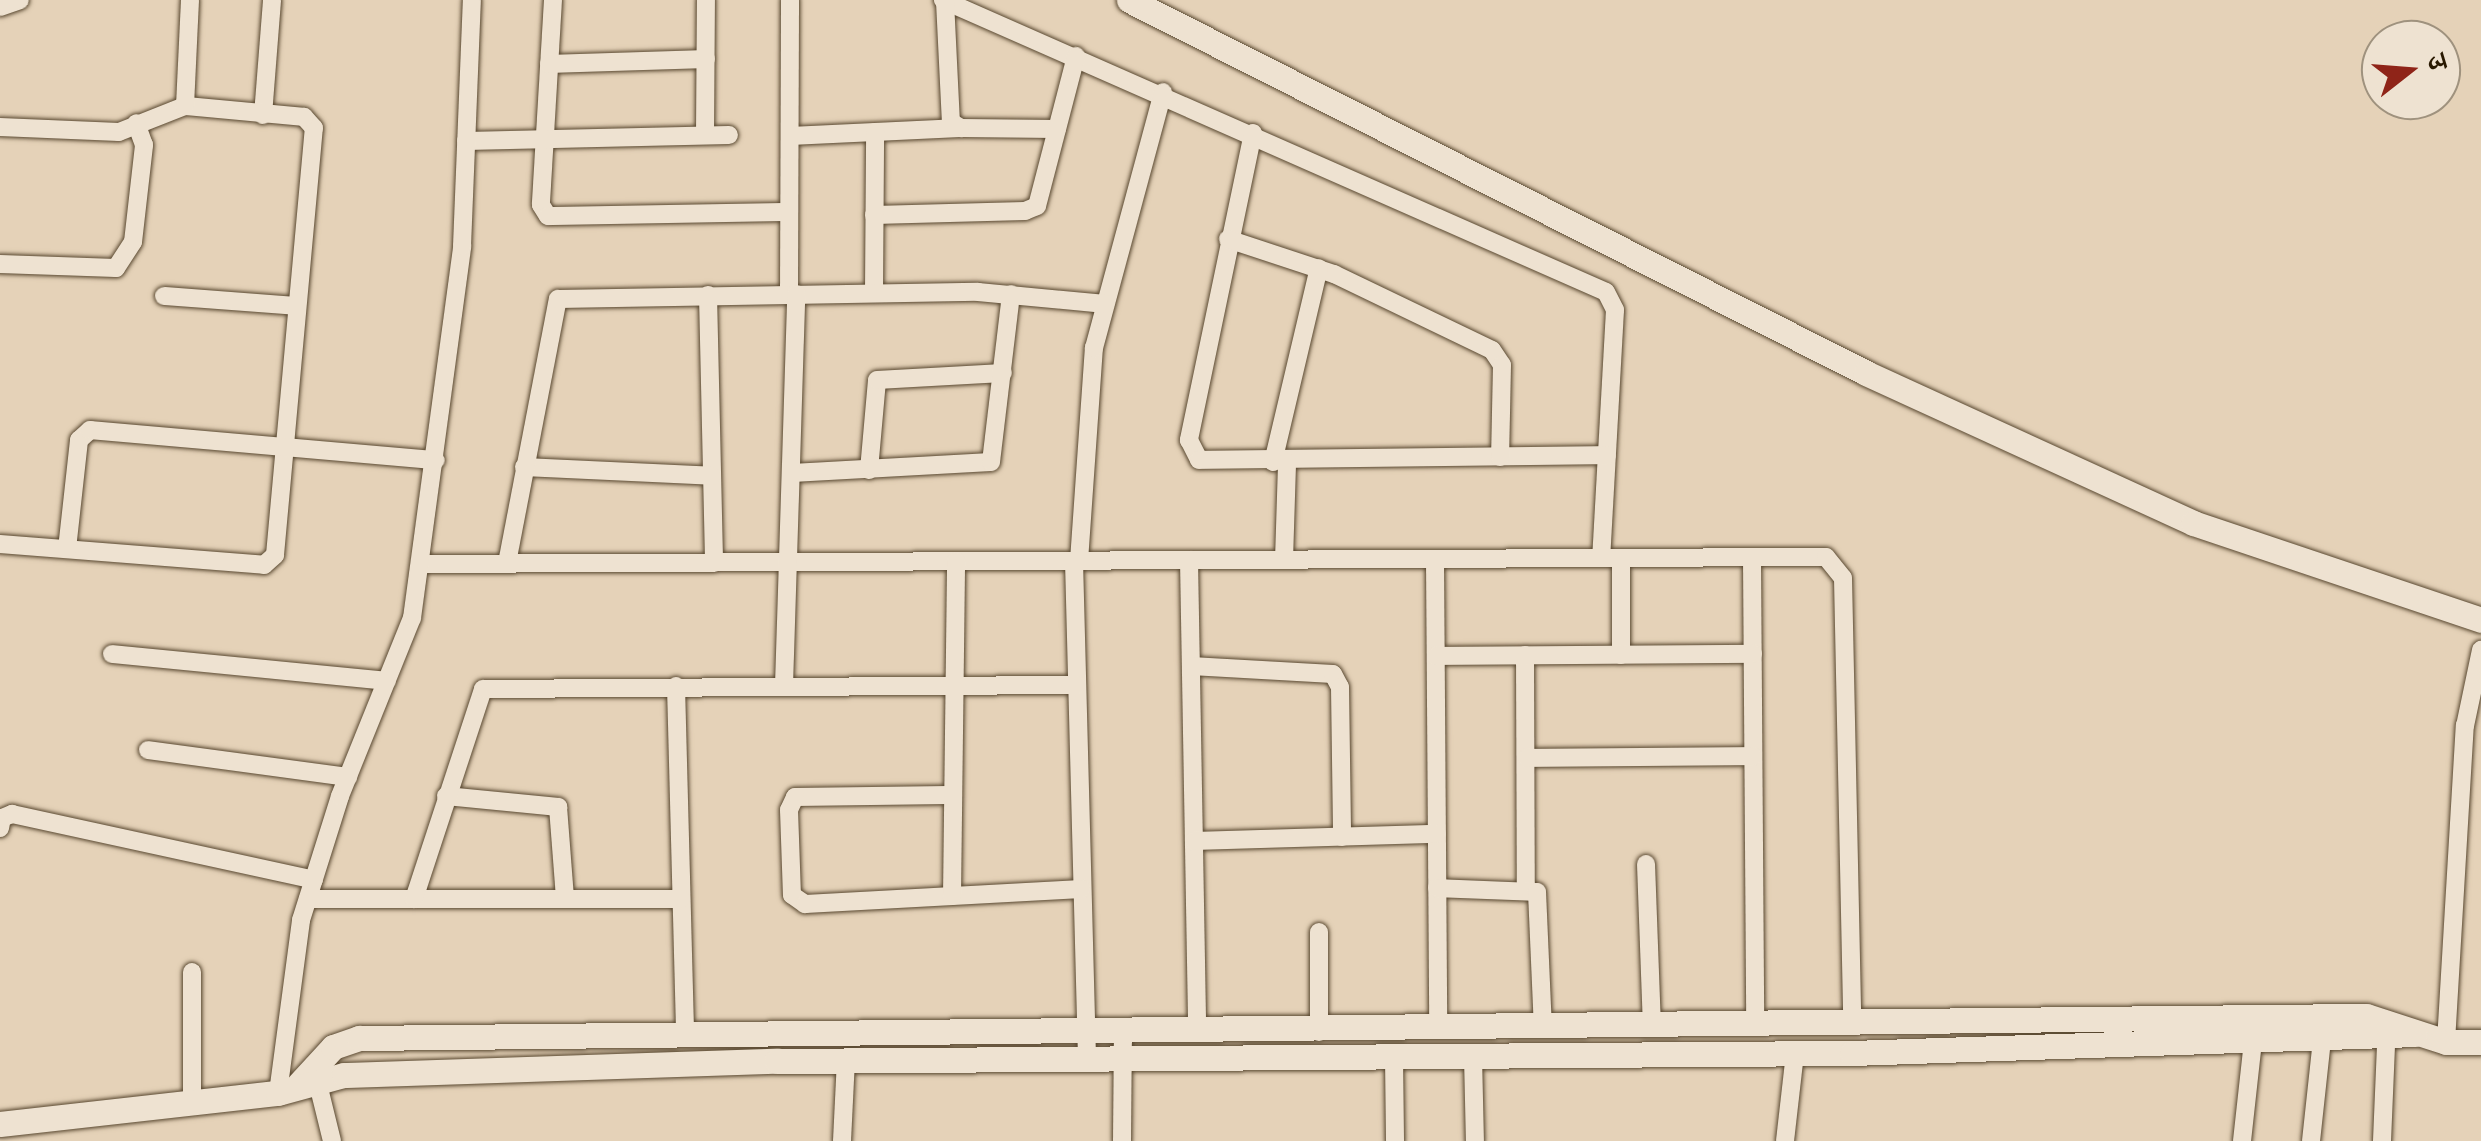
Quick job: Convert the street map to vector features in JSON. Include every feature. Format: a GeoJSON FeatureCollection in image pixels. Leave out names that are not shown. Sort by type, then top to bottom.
{"type":"FeatureCollection","features":[{"type":"Feature","properties":{"kind":"street"},"geometry":{"type":"LineString","coordinates":[[0,7],[20,0]]}},
{"type":"Feature","properties":{"kind":"street"},"geometry":{"type":"LineString","coordinates":[[185,106],[190,0]]}},
{"type":"Feature","properties":{"kind":"street"},"geometry":{"type":"LineString","coordinates":[[264,115],[272,0]]}},
{"type":"Feature","properties":{"kind":"street"},"geometry":{"type":"LineString","coordinates":[[332,1141],[298,1086],[293,959],[348,777],[408,630],[436,460],[462,246],[472,0]]}},
{"type":"Feature","properties":{"kind":"street"},"geometry":{"type":"LineString","coordinates":[[552,0],[541,204],[548,216],[789,212]]}},
{"type":"Feature","properties":{"kind":"street"},"geometry":{"type":"LineString","coordinates":[[706,0],[706,136]]}},
{"type":"Feature","properties":{"kind":"street"},"geometry":{"type":"LineString","coordinates":[[784,686],[792,473],[790,0]]}},
{"type":"Feature","properties":{"kind":"street"},"geometry":{"type":"LineString","coordinates":[[961,128],[948,117],[944,0],[1163,92],[1606,292],[1615,310],[1601,558]]}},
{"type":"Feature","properties":{"kind":"street"},"geometry":{"type":"LineString","coordinates":[[1129,0],[1866,373],[2192,523],[2481,620]]}},
{"type":"Feature","properties":{"kind":"street"},"geometry":{"type":"LineString","coordinates":[[874,216],[1032,209],[1058,130],[1076,56]]}},
{"type":"Feature","properties":{"kind":"street"},"geometry":{"type":"LineString","coordinates":[[549,64],[706,59]]}},
{"type":"Feature","properties":{"kind":"street"},"geometry":{"type":"LineString","coordinates":[[1086,1047],[1077,561],[1089,379],[1105,304],[1163,92]]}},
{"type":"Feature","properties":{"kind":"street"},"geometry":{"type":"LineString","coordinates":[[0,127],[120,132],[185,106],[304,117],[314,128],[271,562],[0,544]]}},
{"type":"Feature","properties":{"kind":"street"},"geometry":{"type":"LineString","coordinates":[[0,264],[116,268],[133,242],[144,145],[136,123]]}},
{"type":"Feature","properties":{"kind":"street"},"geometry":{"type":"LineString","coordinates":[[790,136],[961,128],[1058,130]]}},
{"type":"Feature","properties":{"kind":"street"},"geometry":{"type":"LineString","coordinates":[[874,292],[875,132]]}},
{"type":"Feature","properties":{"kind":"street"},"geometry":{"type":"LineString","coordinates":[[1253,133],[1228,238],[1191,451],[1209,464],[1606,455]]}},
{"type":"Feature","properties":{"kind":"street"},"geometry":{"type":"LineString","coordinates":[[466,141],[730,135]]}},
{"type":"Feature","properties":{"kind":"street"},"geometry":{"type":"LineString","coordinates":[[1228,238],[1319,268],[1499,356],[1500,458]]}},
{"type":"Feature","properties":{"kind":"street"},"geometry":{"type":"LineString","coordinates":[[1284,560],[1280,462],[1319,268]]}},
{"type":"Feature","properties":{"kind":"street"},"geometry":{"type":"LineString","coordinates":[[508,564],[554,303],[564,297],[874,292],[1011,294],[1105,304]]}},
{"type":"Feature","properties":{"kind":"street"},"geometry":{"type":"LineString","coordinates":[[792,473],[991,462],[1011,294]]}},
{"type":"Feature","properties":{"kind":"street"},"geometry":{"type":"LineString","coordinates":[[708,295],[714,562]]}},
{"type":"Feature","properties":{"kind":"street"},"geometry":{"type":"LineString","coordinates":[[164,296],[297,306]]}},
{"type":"Feature","properties":{"kind":"street"},"geometry":{"type":"LineString","coordinates":[[869,470],[877,380],[1003,373]]}},
{"type":"Feature","properties":{"kind":"street"},"geometry":{"type":"LineString","coordinates":[[67,550],[79,440],[90,430],[436,460]]}},
{"type":"Feature","properties":{"kind":"street"},"geometry":{"type":"LineString","coordinates":[[524,467],[712,476]]}},
{"type":"Feature","properties":{"kind":"street"},"geometry":{"type":"LineString","coordinates":[[1621,558],[1621,655]]}},
{"type":"Feature","properties":{"kind":"street"},"geometry":{"type":"LineString","coordinates":[[1752,558],[1755,1026]]}},
{"type":"Feature","properties":{"kind":"street"},"geometry":{"type":"LineString","coordinates":[[420,564],[1826,558],[1843,578],[1852,1026]]}},
{"type":"Feature","properties":{"kind":"street"},"geometry":{"type":"LineString","coordinates":[[1435,559],[1438,1030]]}},
{"type":"Feature","properties":{"kind":"street"},"geometry":{"type":"LineString","coordinates":[[1188,560],[1197,1033]]}},
{"type":"Feature","properties":{"kind":"street"},"geometry":{"type":"LineString","coordinates":[[952,896],[958,686],[956,562]]}},
{"type":"Feature","properties":{"kind":"street"},"geometry":{"type":"LineString","coordinates":[[2446,1042],[2465,726],[2481,650]]}},
{"type":"Feature","properties":{"kind":"street"},"geometry":{"type":"LineString","coordinates":[[112,654],[388,681]]}},
{"type":"Feature","properties":{"kind":"street"},"geometry":{"type":"LineString","coordinates":[[1436,656],[1753,654]]}},
{"type":"Feature","properties":{"kind":"street"},"geometry":{"type":"LineString","coordinates":[[1525,656],[1526,889]]}},
{"type":"Feature","properties":{"kind":"street"},"geometry":{"type":"LineString","coordinates":[[1190,666],[1333,674],[1340,688],[1342,836]]}},
{"type":"Feature","properties":{"kind":"street"},"geometry":{"type":"LineString","coordinates":[[414,899],[483,690],[1077,685]]}},
{"type":"Feature","properties":{"kind":"street"},"geometry":{"type":"LineString","coordinates":[[676,686],[685,1036]]}},
{"type":"Feature","properties":{"kind":"street"},"geometry":{"type":"LineString","coordinates":[[148,750],[348,777]]}},
{"type":"Feature","properties":{"kind":"street"},"geometry":{"type":"LineString","coordinates":[[1528,758],[1753,756]]}},
{"type":"Feature","properties":{"kind":"street"},"geometry":{"type":"LineString","coordinates":[[952,795],[801,795],[789,810],[790,888],[797,901],[1082,889]]}},
{"type":"Feature","properties":{"kind":"street"},"geometry":{"type":"LineString","coordinates":[[446,796],[558,808],[565,899]]}},
{"type":"Feature","properties":{"kind":"street"},"geometry":{"type":"LineString","coordinates":[[0,828],[2,818],[12,814],[314,880]]}},
{"type":"Feature","properties":{"kind":"street"},"geometry":{"type":"LineString","coordinates":[[1194,841],[1437,834]]}},
{"type":"Feature","properties":{"kind":"street"},"geometry":{"type":"LineString","coordinates":[[1646,864],[1652,1028]]}},
{"type":"Feature","properties":{"kind":"street"},"geometry":{"type":"LineString","coordinates":[[1437,888],[1526,889],[1539,897],[1543,1029]]}},
{"type":"Feature","properties":{"kind":"street"},"geometry":{"type":"LineString","coordinates":[[308,899],[682,899]]}},
{"type":"Feature","properties":{"kind":"street"},"geometry":{"type":"LineString","coordinates":[[1319,1032],[1320,932]]}},
{"type":"Feature","properties":{"kind":"street"},"geometry":{"type":"LineString","coordinates":[[192,972],[192,1102]]}},
{"type":"Feature","properties":{"kind":"street"},"geometry":{"type":"LineString","coordinates":[[1124,1047],[1197,1033],[1755,1026],[2387,1029],[2446,1042],[2481,1042]]}},
{"type":"Feature","properties":{"kind":"street"},"geometry":{"type":"LineString","coordinates":[[298,1086],[333,1047],[360,1038],[685,1036],[1394,1057],[1795,1053],[2322,1040],[2387,1029]]}},
{"type":"Feature","properties":{"kind":"street"},"geometry":{"type":"LineString","coordinates":[[2382,1141],[2387,1029]]}},
{"type":"Feature","properties":{"kind":"street"},"geometry":{"type":"LineString","coordinates":[[2312,1141],[2322,1040]]}},
{"type":"Feature","properties":{"kind":"street"},"geometry":{"type":"LineString","coordinates":[[2242,1141],[2253,1041]]}},
{"type":"Feature","properties":{"kind":"street"},"geometry":{"type":"LineString","coordinates":[[0,1124],[298,1086],[1086,1047]]}},
{"type":"Feature","properties":{"kind":"street"},"geometry":{"type":"LineString","coordinates":[[1122,1141],[1124,1047]]}},
{"type":"Feature","properties":{"kind":"street"},"geometry":{"type":"LineString","coordinates":[[1785,1141],[1795,1053]]}},
{"type":"Feature","properties":{"kind":"street"},"geometry":{"type":"LineString","coordinates":[[1473,1056],[1475,1141]]}},
{"type":"Feature","properties":{"kind":"street"},"geometry":{"type":"LineString","coordinates":[[1394,1057],[1395,1141]]}},
{"type":"Feature","properties":{"kind":"street"},"geometry":{"type":"LineString","coordinates":[[842,1141],[846,1060]]}}]}
